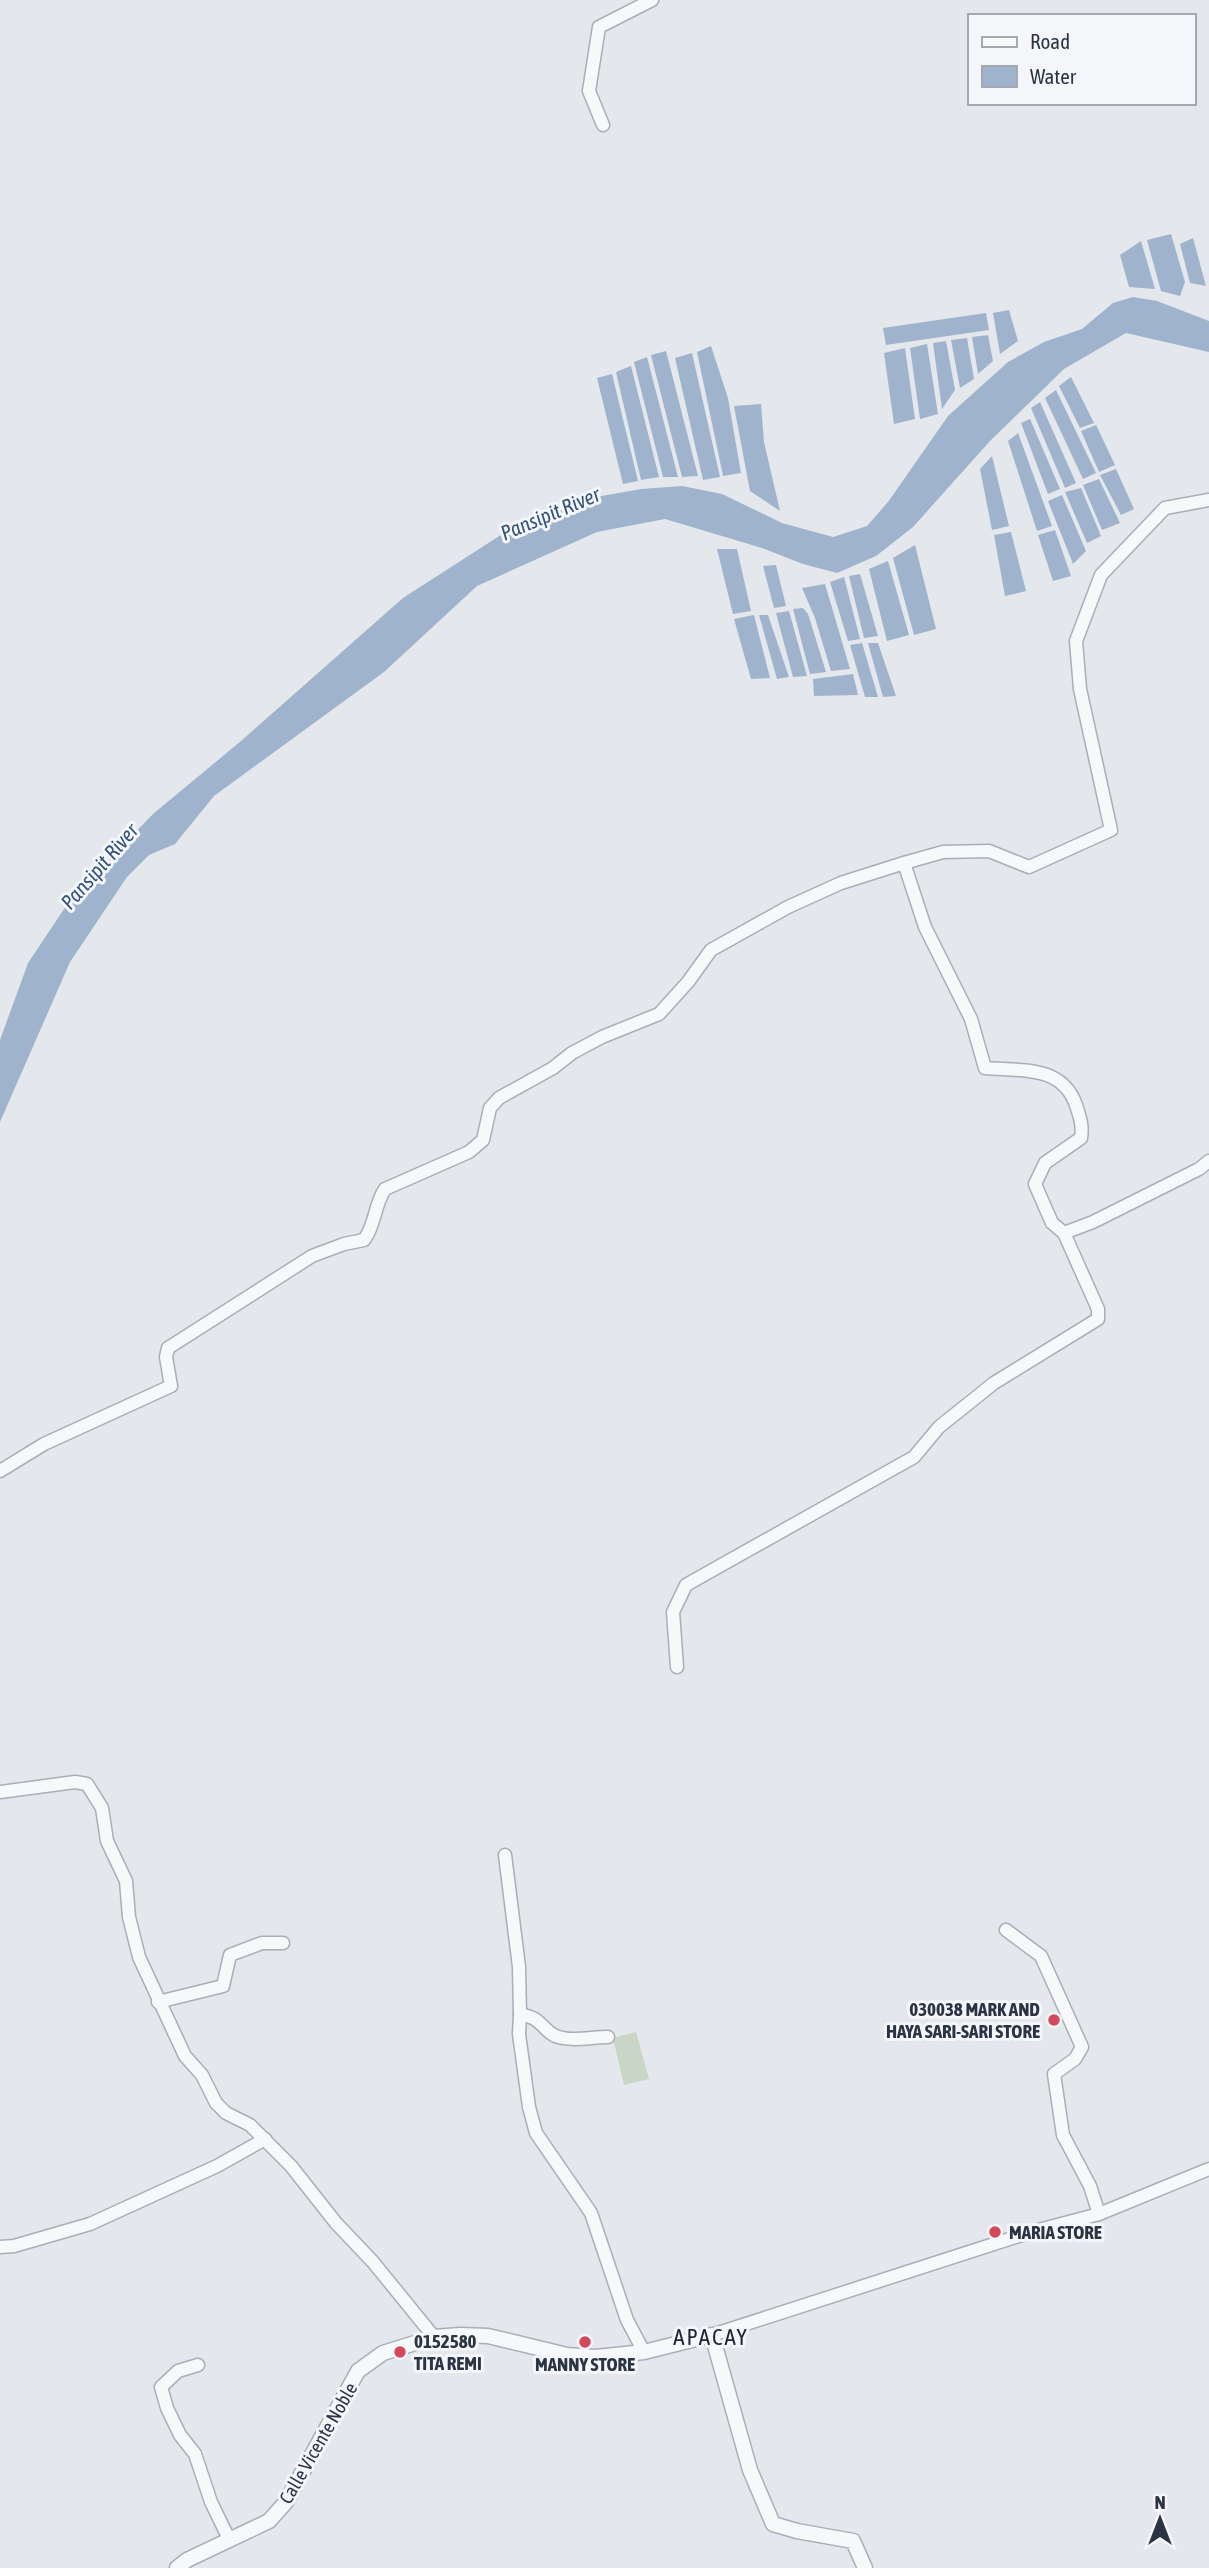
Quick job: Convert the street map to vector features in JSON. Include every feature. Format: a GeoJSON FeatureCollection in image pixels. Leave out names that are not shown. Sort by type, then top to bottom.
{"type":"FeatureCollection","features":[{"type":"Feature","properties":{"kind":"street"},"geometry":{"type":"LineString","coordinates":[[603,125],[589,91],[599,27],[652,0]]}},
{"type":"Feature","properties":{"kind":"street"},"geometry":{"type":"LineString","coordinates":[[0,1471],[44,1444],[171,1386],[166,1357],[168,1348],[312,1256],[364,1240],[371,1231],[378,1199],[385,1189],[469,1152],[483,1140],[490,1108],[499,1098],[602,1037],[659,1014],[688,982],[711,950],[788,907],[841,883],[904,863],[943,852],[989,851],[1029,867],[1111,830],[1080,689],[1076,642],[1101,575],[1166,508],[1209,499]]}},
{"type":"Feature","properties":{"kind":"street"},"geometry":{"type":"LineString","coordinates":[[677,1667],[673,1612],[686,1585],[914,1457],[939,1427],[994,1383],[1098,1319],[1098,1309],[1064,1233],[1052,1223],[1035,1184],[1045,1163],[1080,1138],[1083,1126],[1071,1092],[1050,1074],[985,1068],[971,1019],[925,927],[904,863]]}},
{"type":"Feature","properties":{"kind":"street"},"geometry":{"type":"LineString","coordinates":[[1064,1233],[1116,1211],[1199,1169],[1209,1161]]}},
{"type":"Feature","properties":{"kind":"street"},"geometry":{"type":"LineString","coordinates":[[0,1792],[75,1782],[87,1784],[94,1792],[102,1808],[107,1841],[127,1881],[129,1917],[139,1957],[185,2056],[202,2075],[216,2103],[226,2113],[250,2125],[291,2166],[434,2337]]}},
{"type":"Feature","properties":{"kind":"street"},"geometry":{"type":"LineString","coordinates":[[505,1855],[519,1967],[519,2034],[529,2107],[536,2133],[592,2213],[627,2320],[645,2352]]}},
{"type":"Feature","properties":{"kind":"street"},"geometry":{"type":"LineString","coordinates":[[1006,1930],[1041,1956],[1082,2047],[1075,2059],[1054,2074],[1063,2135],[1090,2186],[1099,2214]]}},
{"type":"Feature","properties":{"kind":"street"},"geometry":{"type":"LineString","coordinates":[[158,2002],[223,1986],[230,1955],[262,1943],[283,1944]]}},
{"type":"Feature","properties":{"kind":"street"},"geometry":{"type":"LineString","coordinates":[[520,2015],[537,2019],[549,2032],[561,2038],[608,2037]]}},
{"type":"Feature","properties":{"kind":"street"},"geometry":{"type":"LineString","coordinates":[[0,2247],[23,2244],[90,2224],[217,2166],[265,2139]]}},
{"type":"Feature","properties":{"kind":"street"},"geometry":{"type":"LineString","coordinates":[[865,2568],[853,2540],[772,2524],[750,2470],[712,2335],[1031,2232],[1099,2214],[1209,2169]]}},
{"type":"Feature","properties":{"kind":"street","name":"Calle Vicente Noble"},"geometry":{"type":"LineString","coordinates":[[177,2568],[187,2560],[269,2521],[286,2502],[358,2371],[383,2353],[434,2337],[488,2336],[567,2355],[596,2357],[645,2352],[712,2335]]}},
{"type":"Feature","properties":{"kind":"street"},"geometry":{"type":"LineString","coordinates":[[198,2365],[178,2371],[161,2387],[167,2408],[180,2435],[195,2454],[211,2502],[229,2539]]}},
{"type":"Feature","properties":{"kind":"green space"},"geometry":{"type":"Polygon","coordinates":[[[636,2032],[649,2079],[624,2085],[613,2038],[636,2032]]]}},
{"type":"Feature","properties":{"kind":"water"},"geometry":{"type":"Polygon","coordinates":[[[1171,234],[1185,282],[1180,296],[1161,291],[1147,240],[1171,234]]]}},
{"type":"Feature","properties":{"kind":"water"},"geometry":{"type":"Polygon","coordinates":[[[1193,238],[1206,286],[1190,283],[1180,244],[1193,238]]]}},
{"type":"Feature","properties":{"kind":"water"},"geometry":{"type":"Polygon","coordinates":[[[1141,241],[1155,289],[1129,287],[1120,255],[1141,241]]]}},
{"type":"Feature","properties":{"kind":"water"},"geometry":{"type":"Polygon","coordinates":[[[1133,297],[1157,301],[1209,321],[1209,352],[1126,333],[1064,369],[990,441],[913,527],[876,556],[837,573],[665,519],[597,532],[477,586],[384,672],[214,796],[175,844],[149,855],[127,877],[70,962],[0,1122],[0,1040],[28,963],[70,900],[153,814],[241,741],[403,598],[507,531],[596,497],[641,489],[682,486],[722,494],[782,523],[833,537],[867,526],[888,502],[948,416],[1008,362],[1044,342],[1082,329],[1113,303],[1133,297]]]}},
{"type":"Feature","properties":{"kind":"water"},"geometry":{"type":"Polygon","coordinates":[[[1009,310],[1018,341],[1000,354],[993,313],[1009,310]]]}},
{"type":"Feature","properties":{"kind":"water"},"geometry":{"type":"Polygon","coordinates":[[[986,313],[989,330],[886,345],[883,328],[986,313]]]}},
{"type":"Feature","properties":{"kind":"water"},"geometry":{"type":"Polygon","coordinates":[[[988,335],[993,361],[978,374],[972,337],[988,335]]]}},
{"type":"Feature","properties":{"kind":"water"},"geometry":{"type":"Polygon","coordinates":[[[967,338],[974,379],[960,388],[951,340],[967,338]]]}},
{"type":"Feature","properties":{"kind":"water"},"geometry":{"type":"Polygon","coordinates":[[[946,341],[955,390],[942,409],[933,343],[946,341]]]}},
{"type":"Feature","properties":{"kind":"water"},"geometry":{"type":"Polygon","coordinates":[[[927,344],[938,414],[920,419],[910,348],[927,344]]]}},
{"type":"Feature","properties":{"kind":"water"},"geometry":{"type":"Polygon","coordinates":[[[711,346],[728,398],[741,473],[723,476],[697,352],[711,346]]]}},
{"type":"Feature","properties":{"kind":"water"},"geometry":{"type":"Polygon","coordinates":[[[905,348],[915,419],[894,424],[884,353],[905,348]]]}},
{"type":"Feature","properties":{"kind":"water"},"geometry":{"type":"Polygon","coordinates":[[[666,351],[698,476],[682,477],[651,355],[666,351]]]}},
{"type":"Feature","properties":{"kind":"water"},"geometry":{"type":"Polygon","coordinates":[[[692,353],[720,477],[703,480],[675,358],[692,353]]]}},
{"type":"Feature","properties":{"kind":"water"},"geometry":{"type":"Polygon","coordinates":[[[647,357],[678,477],[663,477],[634,362],[647,357]]]}},
{"type":"Feature","properties":{"kind":"water"},"geometry":{"type":"Polygon","coordinates":[[[631,366],[659,477],[641,480],[616,372],[631,366]]]}},
{"type":"Feature","properties":{"kind":"water"},"geometry":{"type":"Polygon","coordinates":[[[612,374],[638,481],[623,484],[597,378],[612,374]]]}},
{"type":"Feature","properties":{"kind":"water"},"geometry":{"type":"Polygon","coordinates":[[[1071,377],[1094,423],[1080,428],[1059,386],[1071,377]]]}},
{"type":"Feature","properties":{"kind":"water"},"geometry":{"type":"Polygon","coordinates":[[[1056,390],[1096,473],[1083,479],[1045,398],[1056,390]]]}},
{"type":"Feature","properties":{"kind":"water"},"geometry":{"type":"Polygon","coordinates":[[[1040,402],[1076,483],[1065,488],[1031,408],[1040,402]]]}},
{"type":"Feature","properties":{"kind":"water"},"geometry":{"type":"Polygon","coordinates":[[[761,404],[764,442],[780,511],[750,491],[734,406],[761,404]]]}},
{"type":"Feature","properties":{"kind":"water"},"geometry":{"type":"Polygon","coordinates":[[[1030,419],[1060,489],[1048,494],[1021,423],[1030,419]]]}},
{"type":"Feature","properties":{"kind":"water"},"geometry":{"type":"Polygon","coordinates":[[[1096,425],[1115,465],[1099,472],[1081,431],[1096,425]]]}},
{"type":"Feature","properties":{"kind":"water"},"geometry":{"type":"Polygon","coordinates":[[[1018,433],[1052,526],[1037,531],[1008,441],[1018,433]]]}},
{"type":"Feature","properties":{"kind":"water"},"geometry":{"type":"Polygon","coordinates":[[[992,456],[1009,526],[992,530],[980,469],[992,456]]]}},
{"type":"Feature","properties":{"kind":"water"},"geometry":{"type":"Polygon","coordinates":[[[1116,469],[1134,509],[1121,515],[1100,475],[1116,469]]]}},
{"type":"Feature","properties":{"kind":"water"},"geometry":{"type":"Polygon","coordinates":[[[1099,479],[1120,523],[1102,530],[1083,485],[1099,479]]]}},
{"type":"Feature","properties":{"kind":"water"},"geometry":{"type":"Polygon","coordinates":[[[1081,488],[1101,536],[1087,543],[1065,492],[1081,488]]]}},
{"type":"Feature","properties":{"kind":"water"},"geometry":{"type":"Polygon","coordinates":[[[1062,495],[1086,551],[1073,564],[1048,501],[1062,495]]]}},
{"type":"Feature","properties":{"kind":"water"},"geometry":{"type":"Polygon","coordinates":[[[1055,530],[1071,576],[1053,581],[1038,535],[1055,530]]]}},
{"type":"Feature","properties":{"kind":"water"},"geometry":{"type":"Polygon","coordinates":[[[1011,532],[1026,591],[1005,596],[994,535],[1011,532]]]}},
{"type":"Feature","properties":{"kind":"water"},"geometry":{"type":"Polygon","coordinates":[[[915,545],[936,629],[914,635],[893,558],[915,545]]]}},
{"type":"Feature","properties":{"kind":"water"},"geometry":{"type":"Polygon","coordinates":[[[717,549],[737,549],[751,611],[733,614],[717,549]]]}},
{"type":"Feature","properties":{"kind":"water"},"geometry":{"type":"Polygon","coordinates":[[[888,561],[909,635],[887,641],[869,569],[888,561]]]}},
{"type":"Feature","properties":{"kind":"water"},"geometry":{"type":"Polygon","coordinates":[[[776,565],[786,606],[774,608],[763,566],[776,565]]]}},
{"type":"Feature","properties":{"kind":"water"},"geometry":{"type":"Polygon","coordinates":[[[860,574],[878,636],[864,638],[849,576],[860,574]]]}},
{"type":"Feature","properties":{"kind":"water"},"geometry":{"type":"Polygon","coordinates":[[[844,577],[860,639],[848,641],[830,582],[844,577]]]}},
{"type":"Feature","properties":{"kind":"water"},"geometry":{"type":"Polygon","coordinates":[[[825,584],[850,669],[831,671],[815,618],[802,588],[825,584]]]}},
{"type":"Feature","properties":{"kind":"water"},"geometry":{"type":"Polygon","coordinates":[[[803,608],[808,614],[826,672],[810,674],[793,609],[803,608]]]}},
{"type":"Feature","properties":{"kind":"water"},"geometry":{"type":"Polygon","coordinates":[[[789,611],[807,676],[793,677],[776,613],[789,611]]]}},
{"type":"Feature","properties":{"kind":"water"},"geometry":{"type":"Polygon","coordinates":[[[754,615],[770,678],[751,679],[734,619],[754,615]]]}},
{"type":"Feature","properties":{"kind":"water"},"geometry":{"type":"Polygon","coordinates":[[[759,615],[768,615],[789,677],[777,679],[759,615]]]}},
{"type":"Feature","properties":{"kind":"water"},"geometry":{"type":"Polygon","coordinates":[[[862,643],[878,697],[865,697],[850,645],[862,643]]]}},
{"type":"Feature","properties":{"kind":"water"},"geometry":{"type":"Polygon","coordinates":[[[868,643],[878,643],[896,696],[883,697],[868,643]]]}},
{"type":"Feature","properties":{"kind":"water"},"geometry":{"type":"Polygon","coordinates":[[[853,674],[858,695],[814,696],[813,679],[853,674]]]}},
{"type":"Feature","properties":{"kind":"place","name":"030038 MARK AND HAYA SARI-SARI STORE"},"geometry":{"type":"Point","coordinates":[1054,2020]}},
{"type":"Feature","properties":{"kind":"place","name":"MARIA STORE"},"geometry":{"type":"Point","coordinates":[995,2232]}},
{"type":"Feature","properties":{"kind":"place","name":"MANNY STORE"},"geometry":{"type":"Point","coordinates":[585,2342]}},
{"type":"Feature","properties":{"kind":"place","name":"0152580 TITA REMI"},"geometry":{"type":"Point","coordinates":[400,2352]}},
{"type":"Feature","properties":{"kind":"district","name":"APACAY"},"geometry":{"type":"Point","coordinates":[711,2337]}},
{"type":"Feature","properties":{"kind":"water label","name":"Pansipit River"},"geometry":{"type":"Point","coordinates":[550,513]}},
{"type":"Feature","properties":{"kind":"water label","name":"Pansipit River"},"geometry":{"type":"Point","coordinates":[99,866]}}]}
